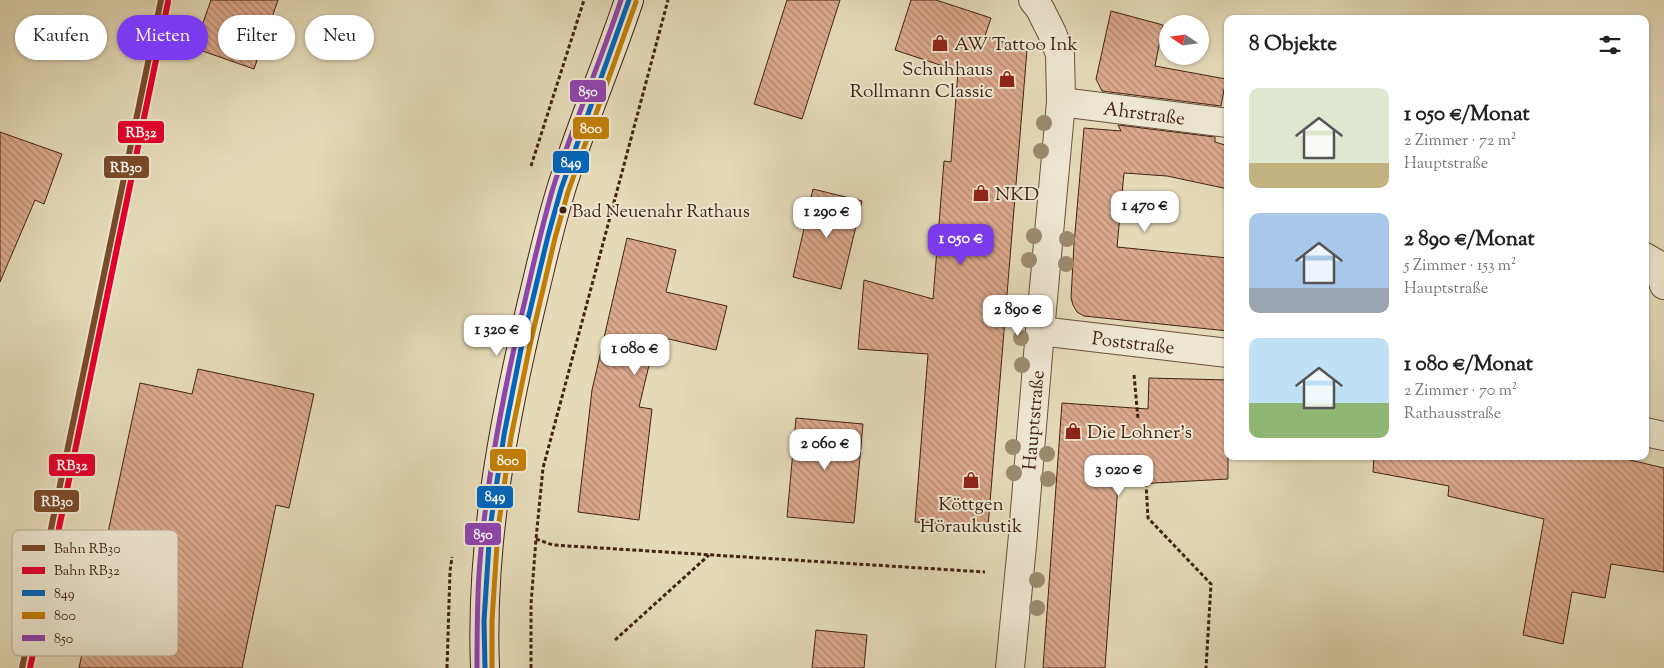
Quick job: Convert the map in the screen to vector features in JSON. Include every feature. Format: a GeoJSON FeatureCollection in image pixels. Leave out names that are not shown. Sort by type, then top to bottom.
{"type":"FeatureCollection","features":[{"type":"Feature","properties":{"kind":"street"},"geometry":{"type":"LineString","coordinates":[[485,668],[484,626],[491,520],[498,464],[519,356],[565,175],[629,0]]}},
{"type":"Feature","properties":{"kind":"street","name":"Hauptstraße"},"geometry":{"type":"LineString","coordinates":[[1010,668],[1061,102],[1060,54],[1040,9],[1033,0]]}},
{"type":"Feature","properties":{"kind":"street","name":"Ahrstraße"},"geometry":{"type":"LineString","coordinates":[[1061,102],[1224,122]]}},
{"type":"Feature","properties":{"kind":"street"},"geometry":{"type":"LineString","coordinates":[[1649,259],[1657,264],[1664,285]]}},
{"type":"Feature","properties":{"kind":"street","name":"Poststraße"},"geometry":{"type":"LineString","coordinates":[[1040,331],[1224,353]]}},
{"type":"Feature","properties":{"kind":"street"},"geometry":{"type":"LineString","coordinates":[[1649,433],[1664,436]]}},
{"type":"Feature","properties":{"kind":"path"},"geometry":{"type":"LineString","coordinates":[[531,668],[531,604],[543,468],[668,0]]}},
{"type":"Feature","properties":{"kind":"path"},"geometry":{"type":"LineString","coordinates":[[1132,342],[1138,419]]}},
{"type":"Feature","properties":{"kind":"path"},"geometry":{"type":"LineString","coordinates":[[1146,483],[1148,518],[1211,584],[1206,668]]}},
{"type":"Feature","properties":{"kind":"path"},"geometry":{"type":"LineString","coordinates":[[536,538],[553,545],[1019,574]]}},
{"type":"Feature","properties":{"kind":"path"},"geometry":{"type":"LineString","coordinates":[[615,640],[709,555]]}},
{"type":"Feature","properties":{"kind":"building"},"geometry":{"type":"Polygon","coordinates":[[[211,0],[278,0],[273,15],[218,15],[218,56],[208,53],[208,15],[206,15],[211,0]]]}},
{"type":"Feature","properties":{"kind":"building"},"geometry":{"type":"Polygon","coordinates":[[[787,0],[840,0],[802,119],[754,104],[787,0]]]}},
{"type":"Feature","properties":{"kind":"building"},"geometry":{"type":"Polygon","coordinates":[[[911,0],[936,0],[991,18],[985,36],[1027,50],[988,527],[915,522],[928,354],[858,349],[864,280],[933,299],[944,161],[951,162],[958,71],[895,50],[911,0]]]}},
{"type":"Feature","properties":{"kind":"building"},"geometry":{"type":"Polygon","coordinates":[[[1111,11],[1159,24],[1159,46],[1155,66],[1224,79],[1221,106],[1102,91],[1096,79],[1111,11]]]}},
{"type":"Feature","properties":{"kind":"building"},"geometry":{"type":"Polygon","coordinates":[[[228,60],[257,60],[254,69],[228,60]]]}},
{"type":"Feature","properties":{"kind":"building"},"geometry":{"type":"Polygon","coordinates":[[[1118,125],[1215,137],[1215,142],[1224,145],[1224,188],[1167,176],[1124,173],[1117,247],[1224,258],[1224,331],[1084,316],[1077,312],[1073,305],[1071,298],[1074,244],[1084,128],[1121,131],[1118,125]]]}},
{"type":"Feature","properties":{"kind":"building"},"geometry":{"type":"Polygon","coordinates":[[[0,132],[62,154],[44,204],[35,200],[0,282],[0,132]]]}},
{"type":"Feature","properties":{"kind":"building"},"geometry":{"type":"Polygon","coordinates":[[[813,189],[862,201],[841,289],[793,277],[813,189]]]}},
{"type":"Feature","properties":{"kind":"building"},"geometry":{"type":"Polygon","coordinates":[[[627,238],[676,250],[666,292],[727,306],[716,350],[656,336],[639,407],[652,409],[639,520],[578,512],[592,390],[627,238]]]}},
{"type":"Feature","properties":{"kind":"building"},"geometry":{"type":"Polygon","coordinates":[[[198,369],[314,394],[289,508],[276,505],[242,668],[79,668],[82,656],[178,656],[178,530],[109,530],[140,383],[192,394],[198,369]]]}},
{"type":"Feature","properties":{"kind":"building"},"geometry":{"type":"Polygon","coordinates":[[[1149,378],[1224,380],[1224,460],[1228,460],[1228,479],[1118,485],[1105,668],[1043,668],[1062,403],[1148,409],[1149,378]]]}},
{"type":"Feature","properties":{"kind":"building"},"geometry":{"type":"Polygon","coordinates":[[[796,418],[863,424],[854,523],[787,517],[796,418]]]}},
{"type":"Feature","properties":{"kind":"building"},"geometry":{"type":"Polygon","coordinates":[[[1374,460],[1630,460],[1664,468],[1664,572],[1611,564],[1605,598],[1572,592],[1563,644],[1523,635],[1544,519],[1448,496],[1449,486],[1373,472],[1374,460]]]}},
{"type":"Feature","properties":{"kind":"building"},"geometry":{"type":"Polygon","coordinates":[[[816,630],[867,635],[864,668],[812,668],[816,630]]]}},
{"type":"Feature","properties":{"kind":"rail line","name":"RB30"},"geometry":{"type":"LineString","coordinates":[[51,530],[161,0]]}},
{"type":"Feature","properties":{"kind":"rail line","name":"RB32"},"geometry":{"type":"LineString","coordinates":[[59,530],[168,2]]}},
{"type":"Feature","properties":{"kind":"rail line","name":"RB30"},"geometry":{"type":"LineString","coordinates":[[22,668],[24,656]]}},
{"type":"Feature","properties":{"kind":"rail line","name":"RB32"},"geometry":{"type":"LineString","coordinates":[[30,668],[32,656]]}},
{"type":"Feature","properties":{"kind":"transit line","name":"850"},"geometry":{"type":"LineString","coordinates":[[477,668],[478,586],[485,508],[501,410],[515,345],[553,188],[621,0]]}},
{"type":"Feature","properties":{"kind":"transit line","name":"849"},"geometry":{"type":"LineString","coordinates":[[485,668],[484,621],[490,528],[504,435],[522,344],[561,189],[629,0]]}},
{"type":"Feature","properties":{"kind":"transit line","name":"800"},"geometry":{"type":"LineString","coordinates":[[492,668],[492,621],[498,529],[511,437],[530,345],[555,238],[568,192],[636,2]]}},
{"type":"Feature","properties":{"kind":"place","name":"AW Tattoo Ink"},"geometry":{"type":"Point","coordinates":[940,43]}},
{"type":"Feature","properties":{"kind":"place","name":"Schuhhaus Rollmann Classic"},"geometry":{"type":"Point","coordinates":[1007,79]}},
{"type":"Feature","properties":{"kind":"place","name":"NKD"},"geometry":{"type":"Point","coordinates":[981,193]}},
{"type":"Feature","properties":{"kind":"place","name":"Bad Neuenahr Rathaus"},"geometry":{"type":"Point","coordinates":[563,210]}},
{"type":"Feature","properties":{"kind":"place","name":"Die Lohner's"},"geometry":{"type":"Point","coordinates":[1073,431]}},
{"type":"Feature","properties":{"kind":"place","name":"Köttgen Höraukustik"},"geometry":{"type":"Point","coordinates":[971,480]}}]}
